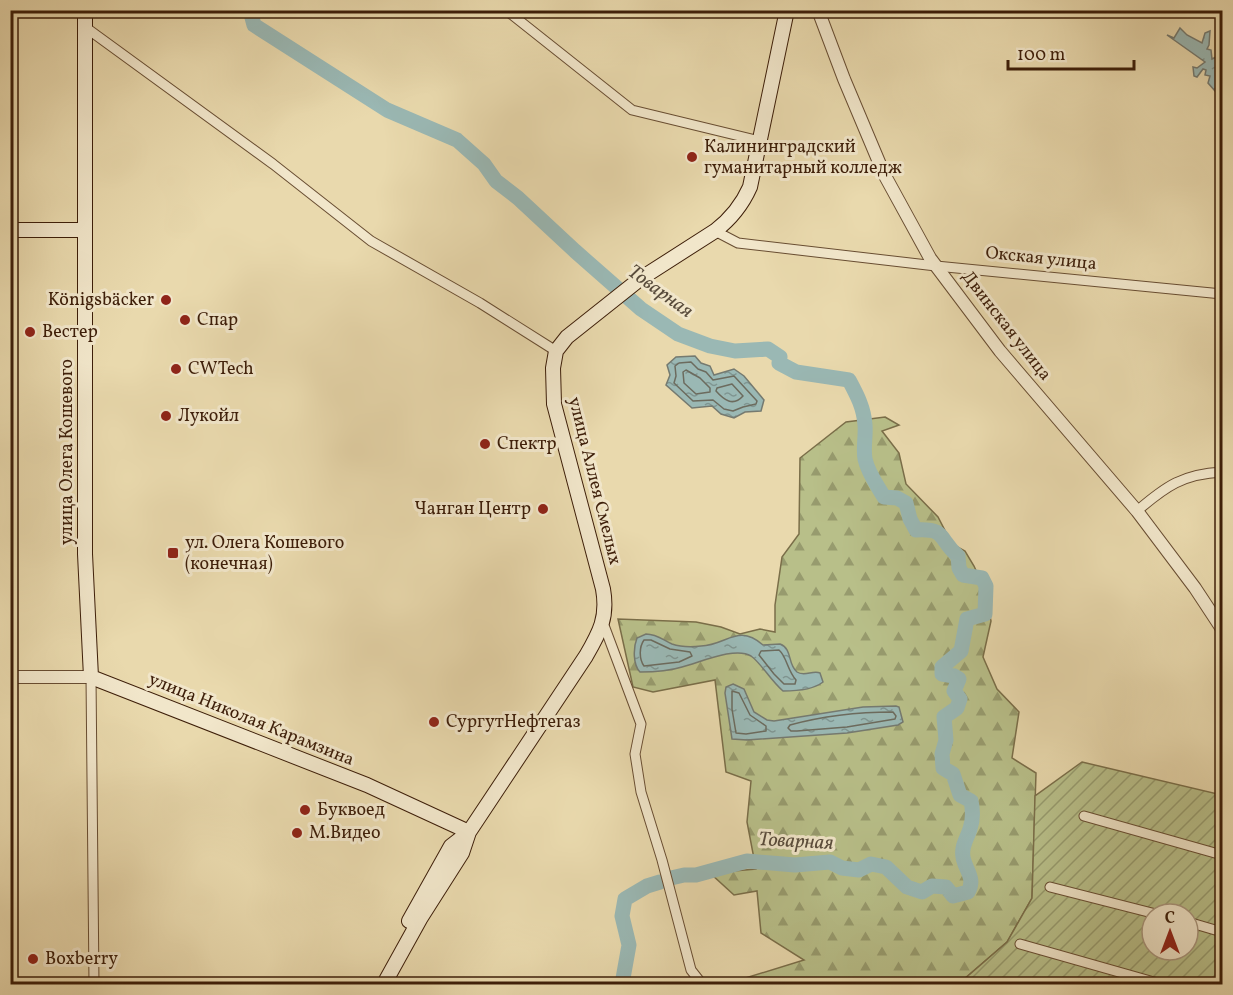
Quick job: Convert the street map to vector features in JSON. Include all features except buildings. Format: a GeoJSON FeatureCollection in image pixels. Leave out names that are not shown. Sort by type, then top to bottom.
{"type":"FeatureCollection","features":[{"type":"Feature","properties":{"kind":"main road"},"geometry":{"type":"LineString","coordinates":[[556,351],[567,337],[624,292],[678,253],[726,223],[742,204],[750,187],[787,10]]}},
{"type":"Feature","properties":{"kind":"main road","name":"улица Олега Кошевого"},"geometry":{"type":"LineString","coordinates":[[85,11],[85,554],[91,677]]}},
{"type":"Feature","properties":{"kind":"main road"},"geometry":{"type":"LineString","coordinates":[[10,230],[85,230]]}},
{"type":"Feature","properties":{"kind":"main road","name":"улица Аллея Смелых"},"geometry":{"type":"LineString","coordinates":[[556,351],[553,368],[554,404],[603,589],[603,626]]}},
{"type":"Feature","properties":{"kind":"main road"},"geometry":{"type":"LineString","coordinates":[[384,984],[420,919],[462,853],[469,832],[603,626]]}},
{"type":"Feature","properties":{"kind":"main road","name":"улица Николая Карамзина"},"geometry":{"type":"LineString","coordinates":[[91,677],[367,785],[469,832]]}},
{"type":"Feature","properties":{"kind":"main road"},"geometry":{"type":"LineString","coordinates":[[374,984],[451,846],[469,832]]}},
{"type":"Feature","properties":{"kind":"street"},"geometry":{"type":"LineString","coordinates":[[506,10],[632,110],[760,141]]}},
{"type":"Feature","properties":{"kind":"street","name":"Двинская улица"},"geometry":{"type":"LineString","coordinates":[[818,10],[844,79],[885,174],[936,266],[1000,351],[1137,512],[1195,588],[1222,629]]}},
{"type":"Feature","properties":{"kind":"street"},"geometry":{"type":"LineString","coordinates":[[10,12],[85,11]]}},
{"type":"Feature","properties":{"kind":"street"},"geometry":{"type":"LineString","coordinates":[[85,27],[273,164],[371,241],[480,303],[556,351]]}},
{"type":"Feature","properties":{"kind":"street","name":"Окская улица"},"geometry":{"type":"LineString","coordinates":[[715,231],[738,243],[936,266],[1222,294]]}},
{"type":"Feature","properties":{"kind":"street"},"geometry":{"type":"LineString","coordinates":[[1137,512],[1159,492],[1187,477],[1222,472]]}},
{"type":"Feature","properties":{"kind":"street","name":"улица Аллея Смелых"},"geometry":{"type":"LineString","coordinates":[[603,626],[606,628],[640,724],[634,753],[640,792],[662,860],[691,970],[702,984]]}},
{"type":"Feature","properties":{"kind":"street","name":"улица Николая Карамзина"},"geometry":{"type":"LineString","coordinates":[[10,677],[91,677]]}},
{"type":"Feature","properties":{"kind":"street"},"geometry":{"type":"LineString","coordinates":[[91,677],[94,984]]}},
{"type":"Feature","properties":{"kind":"street"},"geometry":{"type":"LineString","coordinates":[[1084,816],[1222,855]]}},
{"type":"Feature","properties":{"kind":"street"},"geometry":{"type":"LineString","coordinates":[[1050,886],[1140,910]]}},
{"type":"Feature","properties":{"kind":"street"},"geometry":{"type":"LineString","coordinates":[[1200,926],[1222,932]]}},
{"type":"Feature","properties":{"kind":"street"},"geometry":{"type":"LineString","coordinates":[[1020,944],[1161,984]]}},
{"type":"Feature","properties":{"kind":"green space"},"geometry":{"type":"Polygon","coordinates":[[[885,417],[899,425],[882,431],[899,453],[906,484],[938,517],[952,544],[965,551],[984,588],[991,621],[983,657],[997,689],[1019,712],[1012,758],[1036,773],[1032,898],[1007,942],[963,980],[949,984],[726,984],[804,960],[761,933],[757,891],[734,895],[710,873],[756,869],[747,822],[751,781],[726,772],[715,680],[653,692],[633,687],[618,619],[696,622],[740,634],[760,629],[775,632],[775,605],[782,557],[799,534],[800,458],[846,422],[885,417]]]}},
{"type":"Feature","properties":{"kind":"green space"},"geometry":{"type":"Polygon","coordinates":[[[1082,762],[1222,795],[1222,984],[949,984],[963,980],[1007,942],[1032,898],[1035,796],[1082,762]]]}},
{"type":"Feature","properties":{"kind":"water"},"geometry":{"type":"Polygon","coordinates":[[[1180,28],[1187,35],[1202,43],[1205,33],[1210,31],[1207,49],[1211,50],[1212,59],[1218,56],[1222,59],[1222,91],[1215,91],[1208,83],[1210,76],[1205,75],[1206,70],[1203,69],[1197,77],[1194,76],[1193,67],[1197,68],[1205,62],[1167,35],[1174,38],[1180,28]]]}},
{"type":"Feature","properties":{"kind":"water"},"geometry":{"type":"Polygon","coordinates":[[[695,356],[701,363],[710,366],[714,375],[734,369],[744,376],[764,400],[761,411],[745,412],[734,418],[721,414],[712,406],[692,408],[666,385],[670,375],[667,365],[676,357],[695,356]]]}},
{"type":"Feature","properties":{"kind":"water"},"geometry":{"type":"Polygon","coordinates":[[[646,634],[657,636],[679,646],[710,645],[739,635],[754,639],[763,645],[780,644],[787,649],[797,672],[820,673],[823,682],[809,688],[783,691],[759,663],[744,653],[717,656],[672,669],[640,672],[634,656],[635,647],[637,638],[646,634]]]}},
{"type":"Feature","properties":{"kind":"water"},"geometry":{"type":"Polygon","coordinates":[[[733,684],[744,689],[754,712],[767,720],[774,721],[863,707],[896,706],[899,707],[903,722],[898,725],[847,733],[732,739],[725,693],[726,687],[733,684]]]}},
{"type":"Feature","properties":{"kind":"waterway","name":"Товарная"},"geometry":{"type":"LineString","coordinates":[[250,10],[254,25],[387,110],[457,140],[484,164],[496,181],[518,198],[641,309],[678,334],[710,346],[735,351],[768,349],[780,357],[779,363],[796,372],[849,380],[863,413],[866,464],[884,497],[897,498],[906,503],[910,519],[916,530],[938,533],[958,556],[959,568],[963,575],[982,578],[986,586],[985,614],[967,619],[961,651],[942,667],[942,674],[959,679],[954,691],[960,699],[957,708],[944,717],[946,740],[942,754],[943,768],[953,774],[960,795],[972,804],[972,822],[963,853],[971,882],[968,892],[953,896],[946,887],[932,886],[922,892],[907,887],[886,867],[871,864],[859,870],[842,868],[830,862],[795,865],[747,861],[696,875],[671,878]]}},
{"type":"Feature","properties":{"kind":"waterway","name":"Товарная"},"geometry":{"type":"LineString","coordinates":[[622,984],[629,945],[622,916],[625,899],[647,886],[660,882]]}},
{"type":"Feature","properties":{"kind":"place","name":"Калининградский гуманитарный колледж"},"geometry":{"type":"Point","coordinates":[692,157]}},
{"type":"Feature","properties":{"kind":"place","name":"Königsbäcker"},"geometry":{"type":"Point","coordinates":[166,300]}},
{"type":"Feature","properties":{"kind":"place","name":"Спар"},"geometry":{"type":"Point","coordinates":[185,320]}},
{"type":"Feature","properties":{"kind":"place","name":"Вестер"},"geometry":{"type":"Point","coordinates":[30,332]}},
{"type":"Feature","properties":{"kind":"place","name":"CWTech"},"geometry":{"type":"Point","coordinates":[176,369]}},
{"type":"Feature","properties":{"kind":"place","name":"Лукойл"},"geometry":{"type":"Point","coordinates":[166,416]}},
{"type":"Feature","properties":{"kind":"place","name":"Спектр"},"geometry":{"type":"Point","coordinates":[485,444]}},
{"type":"Feature","properties":{"kind":"place","name":"Чанган Центр"},"geometry":{"type":"Point","coordinates":[543,509]}},
{"type":"Feature","properties":{"kind":"place","name":"ул. Олега Кошевого (конечная)"},"geometry":{"type":"Point","coordinates":[173,553]}},
{"type":"Feature","properties":{"kind":"place","name":"СургутНефтегаз"},"geometry":{"type":"Point","coordinates":[434,722]}},
{"type":"Feature","properties":{"kind":"place","name":"Буквоед"},"geometry":{"type":"Point","coordinates":[305,810]}},
{"type":"Feature","properties":{"kind":"place","name":"M.Видео"},"geometry":{"type":"Point","coordinates":[297,833]}},
{"type":"Feature","properties":{"kind":"place","name":"Boxberry"},"geometry":{"type":"Point","coordinates":[33,959]}}]}
